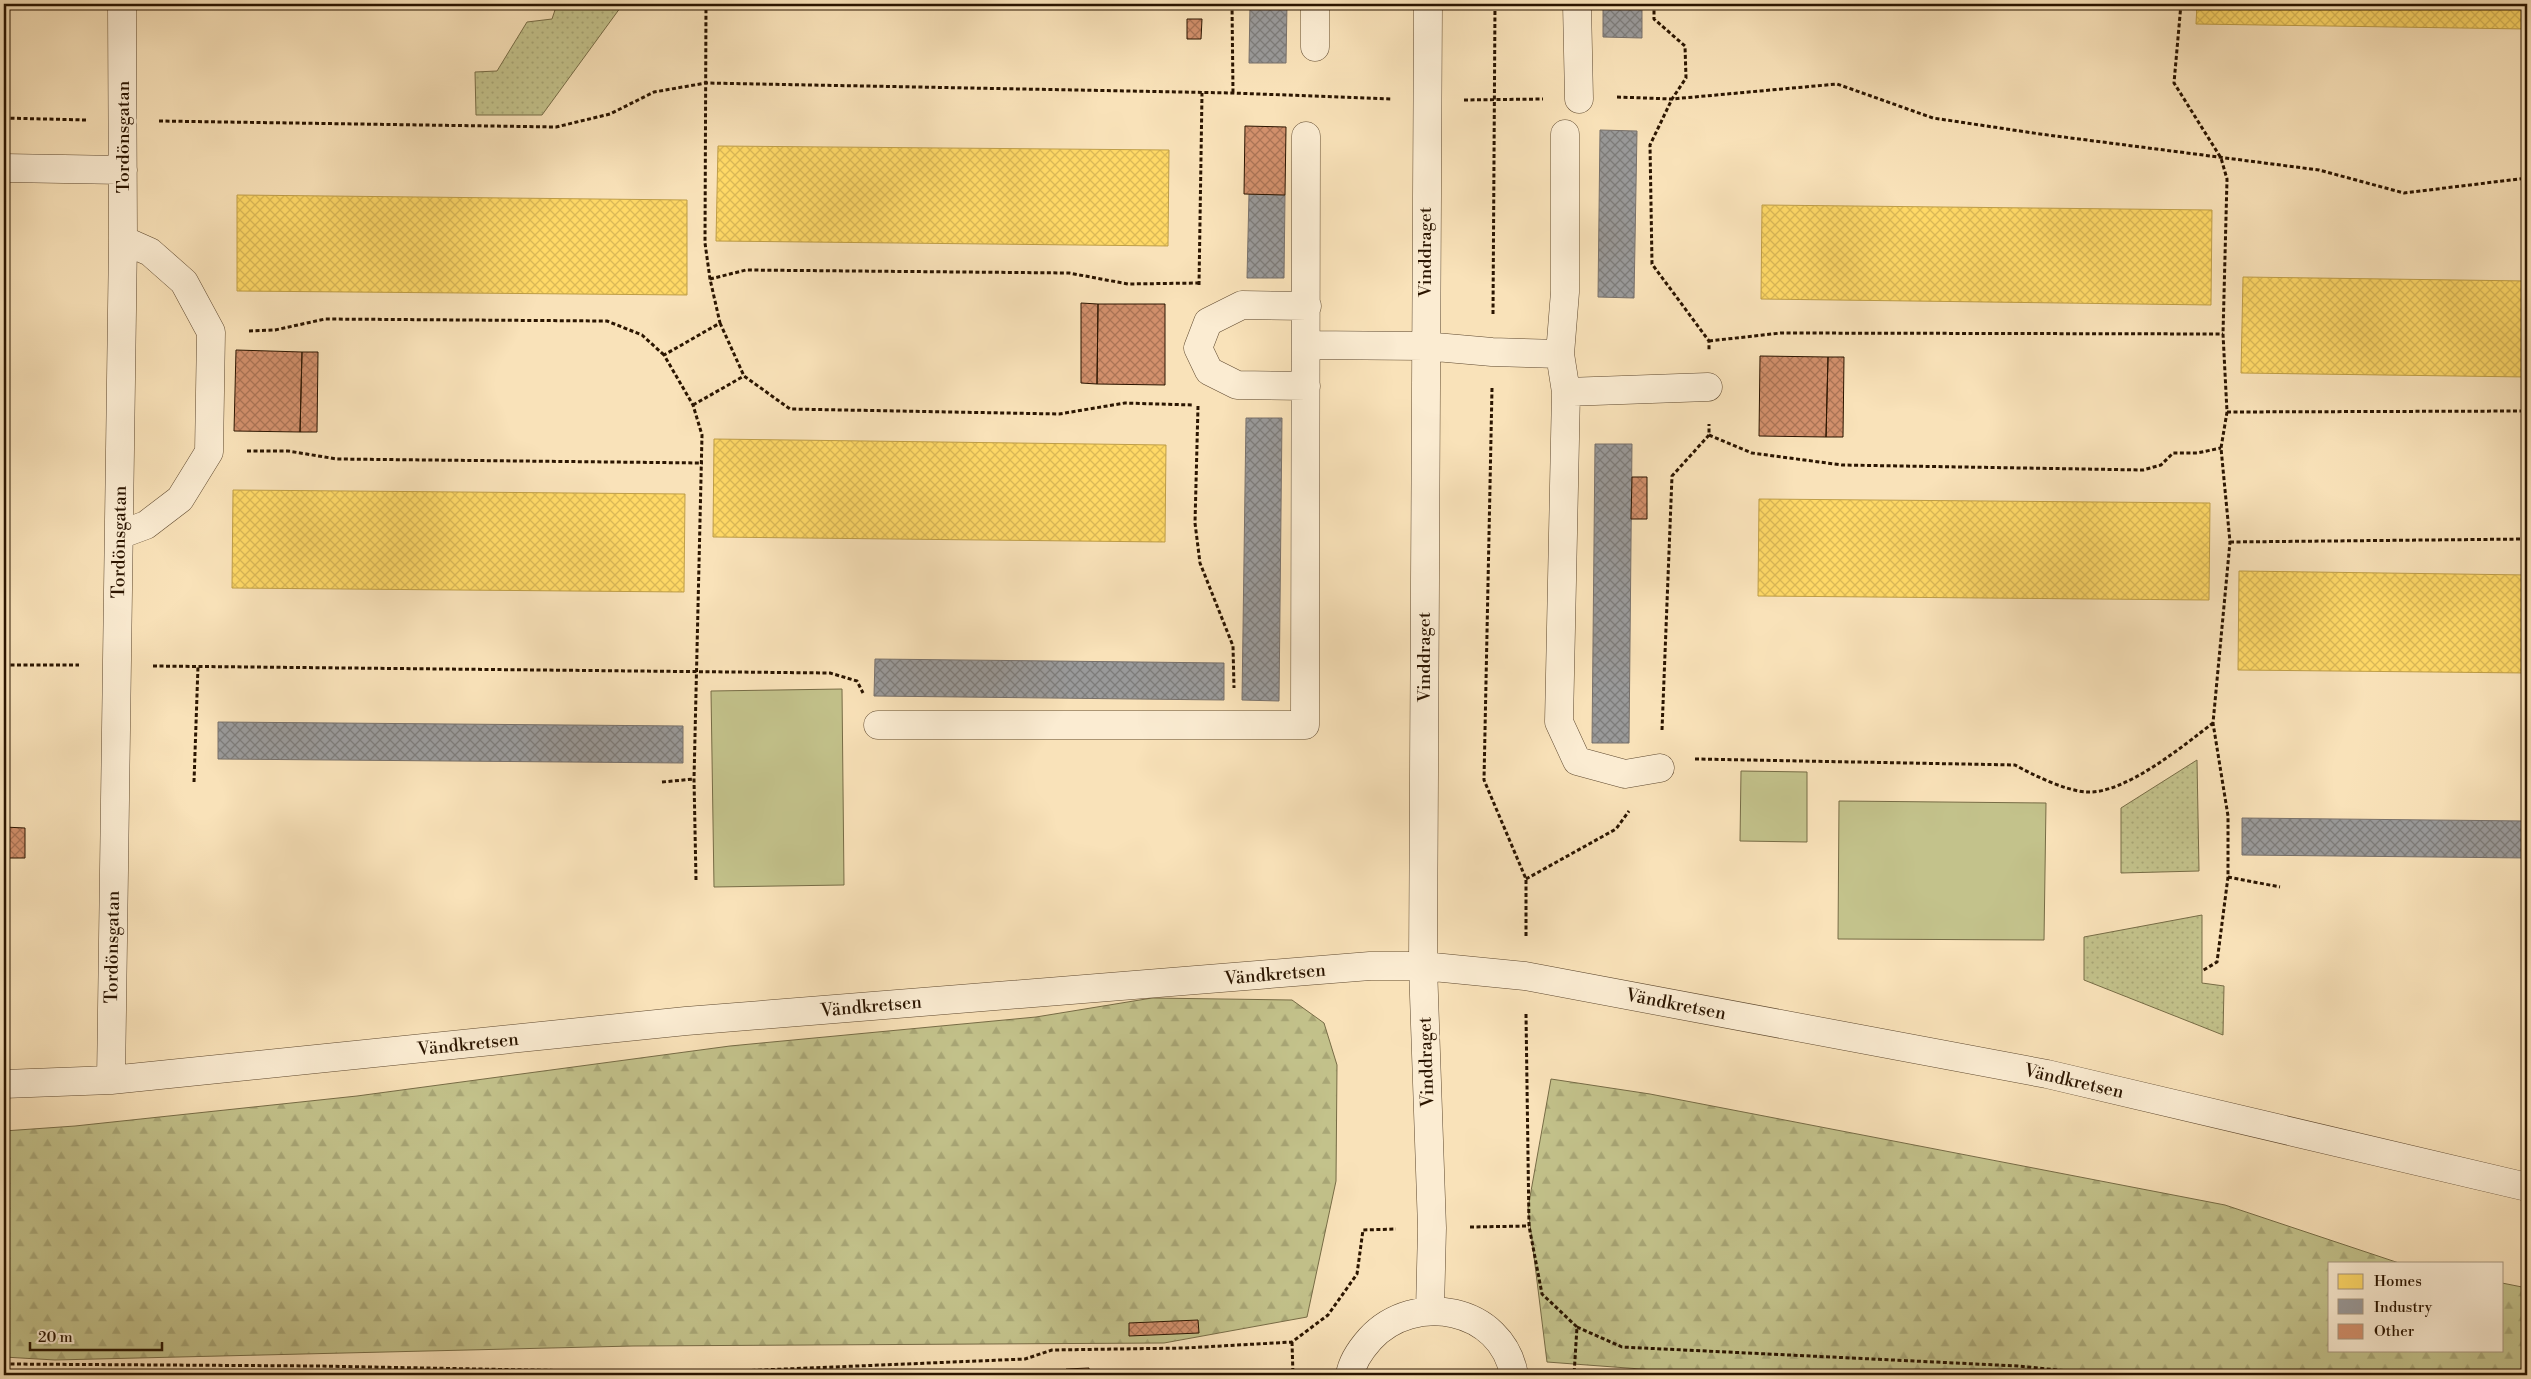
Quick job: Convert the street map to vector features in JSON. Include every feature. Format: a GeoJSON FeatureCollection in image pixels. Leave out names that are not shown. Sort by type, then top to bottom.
{"type":"FeatureCollection","features":[{"type":"Feature","properties":{"kind":"street","name":"Tordönsgatan"},"geometry":{"type":"LineString","coordinates":[[111,1080],[123,240],[122,4]]}},
{"type":"Feature","properties":{"kind":"street"},"geometry":{"type":"LineString","coordinates":[[1315,46],[1316,4]]}},
{"type":"Feature","properties":{"kind":"street","name":"Vinddraget"},"geometry":{"type":"LineString","coordinates":[[1428,4],[1424,346],[1423,966],[1432,1228],[1430,1310]]}},
{"type":"Feature","properties":{"kind":"street"},"geometry":{"type":"LineString","coordinates":[[1577,4],[1579,98]]}},
{"type":"Feature","properties":{"kind":"street"},"geometry":{"type":"LineString","coordinates":[[1565,134],[1565,292],[1560,354],[1566,392],[1559,722],[1577,761],[1624,774],[1660,768]]}},
{"type":"Feature","properties":{"kind":"street"},"geometry":{"type":"LineString","coordinates":[[878,726],[1305,725],[1306,136]]}},
{"type":"Feature","properties":{"kind":"street"},"geometry":{"type":"LineString","coordinates":[[4,168],[123,170]]}},
{"type":"Feature","properties":{"kind":"street"},"geometry":{"type":"LineString","coordinates":[[119,535],[146,526],[180,498],[209,452],[211,332],[184,282],[150,252],[123,240]]}},
{"type":"Feature","properties":{"kind":"street"},"geometry":{"type":"LineString","coordinates":[[1306,306],[1242,305],[1208,322],[1198,348],[1209,371],[1237,385],[1306,386]]}},
{"type":"Feature","properties":{"kind":"street"},"geometry":{"type":"LineString","coordinates":[[1306,345],[1424,346],[1492,352],[1560,354]]}},
{"type":"Feature","properties":{"kind":"street"},"geometry":{"type":"LineString","coordinates":[[1566,392],[1708,387]]}},
{"type":"Feature","properties":{"kind":"street","name":"Vändkretsen"},"geometry":{"type":"LineString","coordinates":[[4,1084],[111,1080],[686,1021],[1370,966],[1423,966],[1525,976],[2047,1074],[2527,1187]]}},
{"type":"Feature","properties":{"kind":"street"},"geometry":{"type":"LineString","coordinates":[[1350,1375],[1363,1347],[1380,1327],[1404,1315],[1430,1310],[1456,1313],[1480,1324],[1500,1342],[1512,1366],[1514,1375]]}},
{"type":"Feature","properties":{"kind":"path"},"geometry":{"type":"LineString","coordinates":[[706,4],[705,243],[710,280],[720,323],[744,376],[790,409],[1059,414],[1125,403],[1198,406]]}},
{"type":"Feature","properties":{"kind":"path"},"geometry":{"type":"LineString","coordinates":[[1232,4],[1233,93]]}},
{"type":"Feature","properties":{"kind":"path"},"geometry":{"type":"LineString","coordinates":[[1495,4],[1492,352],[1484,780],[1526,879],[1525,976],[1529,1226],[1542,1294],[1577,1328],[1622,1347],[2018,1366],[2107,1375]]}},
{"type":"Feature","properties":{"kind":"path"},"geometry":{"type":"LineString","coordinates":[[2181,4],[2174,83],[2221,158],[2227,179],[2223,334],[2227,412],[2221,448],[2230,542],[2213,723],[2228,816],[2228,877],[2218,962],[2202,971]]}},
{"type":"Feature","properties":{"kind":"path"},"geometry":{"type":"LineString","coordinates":[[4,118],[556,127],[610,114],[654,92],[706,83],[1233,93],[1495,101],[1638,97],[1672,99],[1837,84],[1933,118],[2319,170],[2404,193],[2527,178]]}},
{"type":"Feature","properties":{"kind":"path"},"geometry":{"type":"LineString","coordinates":[[1202,93],[1195,523],[1200,562],[1233,646],[1234,724]]}},
{"type":"Feature","properties":{"kind":"path"},"geometry":{"type":"LineString","coordinates":[[710,280],[746,270],[1069,274],[1128,284],[1199,283]]}},
{"type":"Feature","properties":{"kind":"path"},"geometry":{"type":"LineString","coordinates":[[211,332],[275,330],[324,319],[607,321],[642,335],[664,355],[693,405],[702,435],[703,463],[694,779],[696,880]]}},
{"type":"Feature","properties":{"kind":"path"},"geometry":{"type":"LineString","coordinates":[[664,355],[720,323]]}},
{"type":"Feature","properties":{"kind":"path"},"geometry":{"type":"LineString","coordinates":[[1709,340],[1781,333],[2223,334]]}},
{"type":"Feature","properties":{"kind":"path"},"geometry":{"type":"LineString","coordinates":[[693,405],[744,376]]}},
{"type":"Feature","properties":{"kind":"path"},"geometry":{"type":"LineString","coordinates":[[2227,412],[2527,411]]}},
{"type":"Feature","properties":{"kind":"path"},"geometry":{"type":"LineString","coordinates":[[1709,435],[1752,453],[1851,465],[2143,470],[2161,465],[2173,453],[2197,453],[2221,448]]}},
{"type":"Feature","properties":{"kind":"path"},"geometry":{"type":"LineString","coordinates":[[209,452],[288,451],[337,459],[703,463]]}},
{"type":"Feature","properties":{"kind":"path"},"geometry":{"type":"LineString","coordinates":[[2230,542],[2527,539]]}},
{"type":"Feature","properties":{"kind":"path"},"geometry":{"type":"LineString","coordinates":[[4,665],[830,673],[857,681],[878,726]]}},
{"type":"Feature","properties":{"kind":"path"},"geometry":{"type":"LineString","coordinates":[[194,782],[198,666]]}},
{"type":"Feature","properties":{"kind":"path"},"geometry":{"type":"LineString","coordinates":[[1526,879],[1616,829],[1660,768],[1691,759],[2015,765],[2038,778],[2087,792],[2121,784],[2164,760],[2213,723]]}},
{"type":"Feature","properties":{"kind":"path"},"geometry":{"type":"LineString","coordinates":[[662,782],[694,779]]}},
{"type":"Feature","properties":{"kind":"path"},"geometry":{"type":"LineString","coordinates":[[2228,877],[2280,887]]}},
{"type":"Feature","properties":{"kind":"path"},"geometry":{"type":"LineString","coordinates":[[4,1364],[318,1366],[690,1373],[1025,1359],[1052,1350],[1185,1348],[1292,1342],[1328,1315],[1356,1274],[1363,1230],[1529,1226]]}},
{"type":"Feature","properties":{"kind":"path"},"geometry":{"type":"LineString","coordinates":[[1574,1375],[1577,1328]]}},
{"type":"Feature","properties":{"kind":"path"},"geometry":{"type":"LineString","coordinates":[[1292,1342],[1293,1375]]}},
{"type":"Feature","properties":{"kind":"green space"},"geometry":{"type":"Polygon","coordinates":[[[557,4],[623,4],[542,115],[476,115],[475,72],[497,71],[527,22],[552,19],[557,4]]]}},
{"type":"Feature","properties":{"kind":"green space"},"geometry":{"type":"Polygon","coordinates":[[[842,689],[844,885],[714,887],[711,691],[842,689]]]}},
{"type":"Feature","properties":{"kind":"green space"},"geometry":{"type":"Polygon","coordinates":[[[2197,760],[2199,871],[2121,873],[2121,808],[2197,760]]]}},
{"type":"Feature","properties":{"kind":"green space"},"geometry":{"type":"Polygon","coordinates":[[[1741,771],[1807,772],[1807,842],[1740,841],[1741,771]]]}},
{"type":"Feature","properties":{"kind":"green space"},"geometry":{"type":"Polygon","coordinates":[[[1839,801],[2046,803],[2044,940],[1838,939],[1839,801]]]}},
{"type":"Feature","properties":{"kind":"green space"},"geometry":{"type":"Polygon","coordinates":[[[2202,915],[2202,983],[2224,986],[2223,1035],[2084,980],[2084,937],[2202,915]]]}},
{"type":"Feature","properties":{"kind":"green space"},"geometry":{"type":"Polygon","coordinates":[[[1152,998],[1292,1000],[1324,1023],[1337,1065],[1336,1181],[1307,1317],[1164,1343],[633,1346],[55,1360],[4,1357],[4,1131],[75,1126],[357,1096],[730,1046],[1036,1017],[1152,998]]]}},
{"type":"Feature","properties":{"kind":"green space"},"geometry":{"type":"Polygon","coordinates":[[[1551,1079],[1650,1094],[2225,1205],[2396,1262],[2328,1262],[2328,1352],[2504,1352],[2504,1283],[2527,1288],[2527,1375],[1721,1375],[1547,1362],[1528,1208],[1551,1079]]]}},
{"type":"Feature","properties":{"kind":"building: Homes"},"geometry":{"type":"Polygon","coordinates":[[[2197,4],[2527,4],[2527,29],[2196,24],[2197,4]]]}},
{"type":"Feature","properties":{"kind":"building: Homes"},"geometry":{"type":"Polygon","coordinates":[[[718,146],[1169,150],[1168,246],[716,241],[718,146]]]}},
{"type":"Feature","properties":{"kind":"building: Homes"},"geometry":{"type":"Polygon","coordinates":[[[237,195],[687,200],[687,295],[237,291],[237,195]]]}},
{"type":"Feature","properties":{"kind":"building: Homes"},"geometry":{"type":"Polygon","coordinates":[[[1762,205],[2212,210],[2211,305],[1761,299],[1762,205]]]}},
{"type":"Feature","properties":{"kind":"building: Homes"},"geometry":{"type":"Polygon","coordinates":[[[2243,277],[2527,281],[2527,377],[2241,373],[2243,277]]]}},
{"type":"Feature","properties":{"kind":"building: Homes"},"geometry":{"type":"Polygon","coordinates":[[[714,439],[1166,445],[1165,542],[713,537],[714,439]]]}},
{"type":"Feature","properties":{"kind":"building: Homes"},"geometry":{"type":"Polygon","coordinates":[[[233,490],[685,494],[684,592],[232,588],[233,490]]]}},
{"type":"Feature","properties":{"kind":"building: Homes"},"geometry":{"type":"Polygon","coordinates":[[[1759,499],[2210,503],[2209,600],[1758,596],[1759,499]]]}},
{"type":"Feature","properties":{"kind":"building: Homes"},"geometry":{"type":"Polygon","coordinates":[[[2239,571],[2527,575],[2527,673],[2238,670],[2239,571]]]}},
{"type":"Feature","properties":{"kind":"building: Industry"},"geometry":{"type":"Polygon","coordinates":[[[1250,4],[1287,4],[1286,63],[1249,63],[1250,4]]]}},
{"type":"Feature","properties":{"kind":"building: Industry"},"geometry":{"type":"Polygon","coordinates":[[[1603,4],[1642,4],[1642,38],[1603,37],[1603,4]]]}},
{"type":"Feature","properties":{"kind":"building: Industry"},"geometry":{"type":"Polygon","coordinates":[[[1600,130],[1637,131],[1634,298],[1598,297],[1600,130]]]}},
{"type":"Feature","properties":{"kind":"building: Industry"},"geometry":{"type":"Polygon","coordinates":[[[1249,194],[1285,195],[1284,278],[1247,278],[1249,194]]]}},
{"type":"Feature","properties":{"kind":"building: Industry"},"geometry":{"type":"Polygon","coordinates":[[[1246,418],[1282,418],[1279,701],[1242,700],[1246,418]]]}},
{"type":"Feature","properties":{"kind":"building: Industry"},"geometry":{"type":"Polygon","coordinates":[[[1595,444],[1632,444],[1629,743],[1592,743],[1595,444]]]}},
{"type":"Feature","properties":{"kind":"building: Industry"},"geometry":{"type":"Polygon","coordinates":[[[875,659],[1224,663],[1224,700],[874,696],[875,659]]]}},
{"type":"Feature","properties":{"kind":"building: Industry"},"geometry":{"type":"Polygon","coordinates":[[[218,722],[683,726],[683,763],[218,759],[218,722]]]}},
{"type":"Feature","properties":{"kind":"building: Industry"},"geometry":{"type":"Polygon","coordinates":[[[2242,818],[2527,821],[2527,858],[2242,855],[2242,818]]]}},
{"type":"Feature","properties":{"kind":"building: Other"},"geometry":{"type":"Polygon","coordinates":[[[1187,19],[1202,19],[1201,39],[1187,39],[1187,19]]]}},
{"type":"Feature","properties":{"kind":"building: Other"},"geometry":{"type":"Polygon","coordinates":[[[1245,126],[1286,127],[1285,195],[1244,194],[1245,126]]]}},
{"type":"Feature","properties":{"kind":"building: Other"},"geometry":{"type":"Polygon","coordinates":[[[1081,303],[1098,304],[1097,384],[1081,383],[1081,303]]]}},
{"type":"Feature","properties":{"kind":"building: Other"},"geometry":{"type":"Polygon","coordinates":[[[1098,304],[1165,304],[1165,385],[1097,384],[1098,304]]]}},
{"type":"Feature","properties":{"kind":"building: Other"},"geometry":{"type":"Polygon","coordinates":[[[236,350],[302,352],[300,432],[234,431],[236,350]]]}},
{"type":"Feature","properties":{"kind":"building: Other"},"geometry":{"type":"Polygon","coordinates":[[[302,352],[318,352],[317,432],[300,432],[302,352]]]}},
{"type":"Feature","properties":{"kind":"building: Other"},"geometry":{"type":"Polygon","coordinates":[[[1760,356],[1828,357],[1826,437],[1759,436],[1760,356]]]}},
{"type":"Feature","properties":{"kind":"building: Other"},"geometry":{"type":"Polygon","coordinates":[[[1828,357],[1844,357],[1843,437],[1826,437],[1828,357]]]}},
{"type":"Feature","properties":{"kind":"building: Other"},"geometry":{"type":"Polygon","coordinates":[[[1632,477],[1647,477],[1647,519],[1631,519],[1632,477]]]}},
{"type":"Feature","properties":{"kind":"building: Other"},"geometry":{"type":"Polygon","coordinates":[[[4,827],[25,828],[25,858],[4,858],[4,827]]]}},
{"type":"Feature","properties":{"kind":"building: Other"},"geometry":{"type":"Polygon","coordinates":[[[1198,1320],[1199,1333],[1129,1336],[1129,1323],[1198,1320]]]}},
{"type":"Feature","properties":{"kind":"building: Other"},"geometry":{"type":"Polygon","coordinates":[[[1089,1368],[1089,1375],[1066,1375],[1066,1369],[1089,1368]]]}}]}
